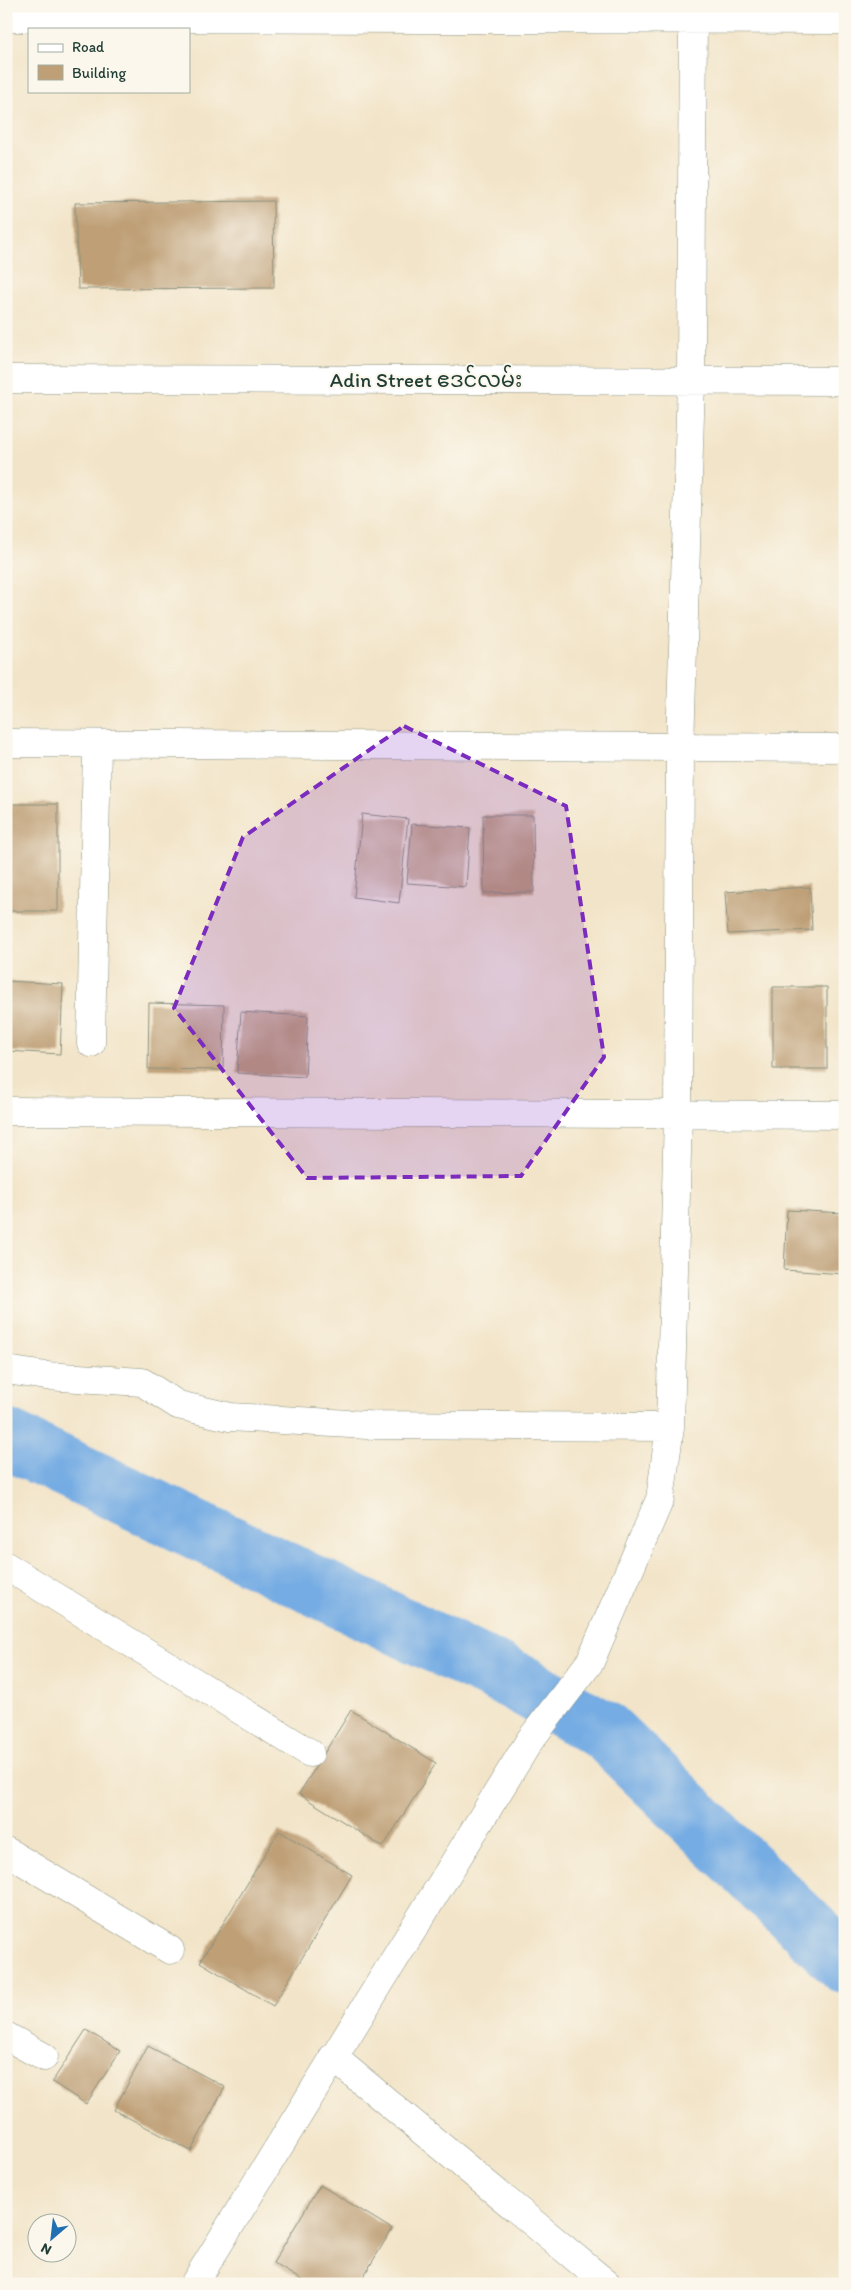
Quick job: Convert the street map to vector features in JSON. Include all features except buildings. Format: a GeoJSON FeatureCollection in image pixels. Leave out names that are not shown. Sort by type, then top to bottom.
{"type":"FeatureCollection","features":[{"type":"Feature","properties":{"kind":"street"},"geometry":{"type":"LineString","coordinates":[[6,18],[333,12],[693,13],[845,20]]}},
{"type":"Feature","properties":{"kind":"street"},"geometry":{"type":"LineString","coordinates":[[194,2284],[530,1740],[590,1662],[660,1499],[670,1427],[678,1113],[680,747],[691,381],[693,13]]}},
{"type":"Feature","properties":{"kind":"street","name":"Adin Street ဧဒင်လမ်း"},"geometry":{"type":"LineString","coordinates":[[6,379],[845,382]]}},
{"type":"Feature","properties":{"kind":"street"},"geometry":{"type":"LineString","coordinates":[[6,743],[845,748]]}},
{"type":"Feature","properties":{"kind":"street"},"geometry":{"type":"LineString","coordinates":[[91,1043],[97,744]]}},
{"type":"Feature","properties":{"kind":"street"},"geometry":{"type":"LineString","coordinates":[[6,1111],[845,1115]]}},
{"type":"Feature","properties":{"kind":"street"},"geometry":{"type":"LineString","coordinates":[[6,1370],[46,1376],[142,1382],[178,1405],[230,1417],[367,1425],[670,1427]]}},
{"type":"Feature","properties":{"kind":"street"},"geometry":{"type":"LineString","coordinates":[[6,1566],[310,1752]]}},
{"type":"Feature","properties":{"kind":"street"},"geometry":{"type":"LineString","coordinates":[[6,1851],[170,1950]]}},
{"type":"Feature","properties":{"kind":"street"},"geometry":{"type":"LineString","coordinates":[[6,2036],[44,2058]]}},
{"type":"Feature","properties":{"kind":"street"},"geometry":{"type":"LineString","coordinates":[[333,2057],[607,2284]]}},
{"type":"Feature","properties":{"kind":"highlighted area"},"geometry":{"type":"Polygon","coordinates":[[[404,726],[566,806],[604,1057],[521,1176],[307,1178],[174,1008],[243,837],[404,726]]]}},
{"type":"Feature","properties":{"kind":"waterway"},"geometry":{"type":"LineString","coordinates":[[6,1439],[517,1682],[606,1732],[845,1964]]}}]}
